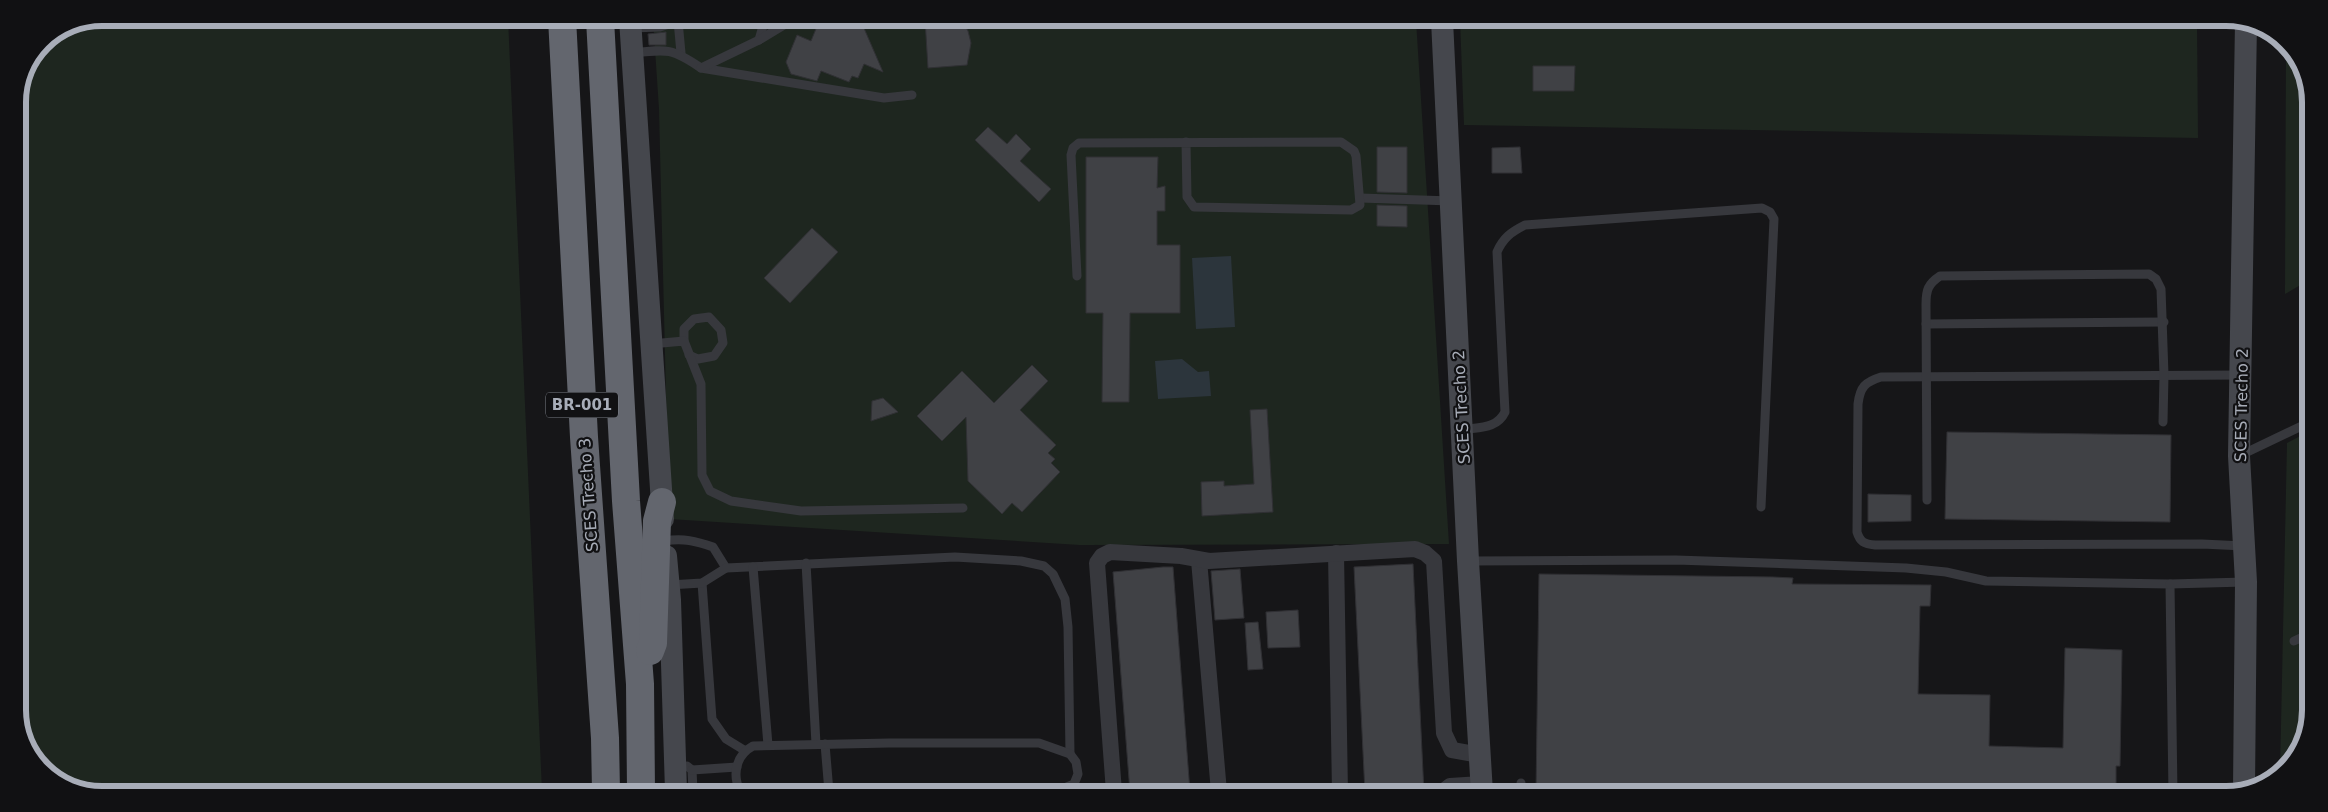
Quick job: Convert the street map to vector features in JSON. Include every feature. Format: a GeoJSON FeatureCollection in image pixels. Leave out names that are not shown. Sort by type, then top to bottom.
{"type":"FeatureCollection","features":[{"type":"Feature","properties":{"kind":"highway","name":"SCES Trecho 3"},"geometry":{"type":"LineString","coordinates":[[562,26],[584,437],[605,738],[606,786]]}},
{"type":"Feature","properties":{"kind":"highway","name":"BR-001"},"geometry":{"type":"LineString","coordinates":[[600,26],[626,501],[640,684],[641,786]]}},
{"type":"Feature","properties":{"kind":"highway"},"geometry":{"type":"LineString","coordinates":[[640,684],[653,643],[657,521],[662,502]]}},
{"type":"Feature","properties":{"kind":"street"},"geometry":{"type":"LineString","coordinates":[[631,26],[662,502],[684,762],[677,786]]}},
{"type":"Feature","properties":{"kind":"street","name":"SCES Trecho 2"},"geometry":{"type":"LineString","coordinates":[[1442,26],[1481,786]]}},
{"type":"Feature","properties":{"kind":"street","name":"SCES Trecho 2"},"geometry":{"type":"LineString","coordinates":[[2244,783],[2246,582],[2239,456],[2246,29]]}},
{"type":"Feature","properties":{"kind":"street"},"geometry":{"type":"LineString","coordinates":[[1114,786],[1097,563],[1102,556],[1110,552],[1181,556],[1199,560],[1416,550],[1426,553],[1434,561],[1444,733],[1452,750],[1480,755]]}},
{"type":"Feature","properties":{"kind":"street"},"geometry":{"type":"LineString","coordinates":[[1336,553],[1340,786]]}},
{"type":"Feature","properties":{"kind":"street"},"geometry":{"type":"LineString","coordinates":[[1199,560],[1218,786]]}},
{"type":"Feature","properties":{"kind":"lane"},"geometry":{"type":"LineString","coordinates":[[679,26],[681,54]]}},
{"type":"Feature","properties":{"kind":"lane"},"geometry":{"type":"LineString","coordinates":[[759,40],[763,26]]}},
{"type":"Feature","properties":{"kind":"lane"},"geometry":{"type":"LineString","coordinates":[[701,68],[759,40],[782,26]]}},
{"type":"Feature","properties":{"kind":"lane"},"geometry":{"type":"LineString","coordinates":[[632,53],[663,49],[681,54],[701,68],[884,98],[912,95]]}},
{"type":"Feature","properties":{"kind":"lane"},"geometry":{"type":"LineString","coordinates":[[1077,276],[1071,155],[1073,148],[1079,143],[1186,142],[1341,142],[1354,151],[1356,156],[1360,206],[1351,210],[1194,207],[1187,197],[1186,142]]}},
{"type":"Feature","properties":{"kind":"lane"},"geometry":{"type":"LineString","coordinates":[[1360,198],[1452,201]]}},
{"type":"Feature","properties":{"kind":"lane"},"geometry":{"type":"LineString","coordinates":[[1462,430],[1494,425],[1501,420],[1505,412],[1498,252],[1502,241],[1511,232],[1525,225],[1762,208],[1770,212],[1774,219],[1761,507]]}},
{"type":"Feature","properties":{"kind":"lane"},"geometry":{"type":"LineString","coordinates":[[1927,500],[1926,290],[1931,282],[1940,276],[2149,274],[2156,279],[2161,289],[2164,322],[2163,422]]}},
{"type":"Feature","properties":{"kind":"lane"},"geometry":{"type":"LineString","coordinates":[[689,355],[698,359],[714,356],[723,343],[721,330],[709,317],[694,320],[684,329],[684,341],[689,355],[701,384],[702,475],[710,490],[731,501],[801,510],[963,508]]}},
{"type":"Feature","properties":{"kind":"lane"},"geometry":{"type":"LineString","coordinates":[[1926,324],[2164,322]]}},
{"type":"Feature","properties":{"kind":"lane"},"geometry":{"type":"LineString","coordinates":[[651,344],[684,341]]}},
{"type":"Feature","properties":{"kind":"lane"},"geometry":{"type":"LineString","coordinates":[[2241,375],[1881,377],[1868,381],[1862,386],[1860,393],[1856,532],[1860,540],[1865,544],[2202,544],[2244,546]]}},
{"type":"Feature","properties":{"kind":"lane"},"geometry":{"type":"LineString","coordinates":[[2239,456],[2302,426]]}},
{"type":"Feature","properties":{"kind":"lane"},"geometry":{"type":"LineString","coordinates":[[665,541],[679,539],[694,540],[714,547],[726,568]]}},
{"type":"Feature","properties":{"kind":"lane"},"geometry":{"type":"LineString","coordinates":[[669,585],[702,583],[726,568],[806,563],[955,557],[1021,561],[1044,566],[1054,574],[1065,599],[1068,627],[1070,754]]}},
{"type":"Feature","properties":{"kind":"lane"},"geometry":{"type":"LineString","coordinates":[[1468,561],[1696,561],[1906,568],[1946,572],[1986,581],[2170,584],[2246,582]]}},
{"type":"Feature","properties":{"kind":"lane"},"geometry":{"type":"LineString","coordinates":[[806,563],[820,744],[828,786]]}},
{"type":"Feature","properties":{"kind":"lane"},"geometry":{"type":"LineString","coordinates":[[753,567],[768,745]]}},
{"type":"Feature","properties":{"kind":"lane"},"geometry":{"type":"LineString","coordinates":[[702,583],[712,719],[726,739],[744,750]]}},
{"type":"Feature","properties":{"kind":"lane"},"geometry":{"type":"LineString","coordinates":[[2170,584],[2173,786]]}},
{"type":"Feature","properties":{"kind":"lane"},"geometry":{"type":"LineString","coordinates":[[2294,641],[2302,637]]}},
{"type":"Feature","properties":{"kind":"lane"},"geometry":{"type":"LineString","coordinates":[[738,786],[736,766],[744,750],[753,746],[1039,743],[1070,754],[1076,762],[1078,774],[1074,784],[1069,786]]}},
{"type":"Feature","properties":{"kind":"lane"},"geometry":{"type":"LineString","coordinates":[[691,786],[684,762],[736,766]]}},
{"type":"Feature","properties":{"kind":"lane"},"geometry":{"type":"LineString","coordinates":[[1521,782],[1521,786]]}},
{"type":"Feature","properties":{"kind":"shaded area"},"geometry":{"type":"Polygon","coordinates":[[[102,26],[508,26],[542,786],[102,786],[78,782],[69,778],[48,764],[36,748],[26,715],[26,102],[32,73],[39,60],[48,48],[60,39],[73,32],[102,26]]]}},
{"type":"Feature","properties":{"kind":"shaded area"},"geometry":{"type":"Polygon","coordinates":[[[653,26],[1416,26],[1449,544],[1080,545],[669,519],[659,109],[653,26]]]}},
{"type":"Feature","properties":{"kind":"shaded area"},"geometry":{"type":"Polygon","coordinates":[[[1460,26],[2197,26],[2198,138],[1464,125],[1460,26]]]}},
{"type":"Feature","properties":{"kind":"shaded area"},"geometry":{"type":"Polygon","coordinates":[[[2286,56],[2296,73],[2302,97],[2302,284],[2285,294],[2286,56]]]}},
{"type":"Feature","properties":{"kind":"shaded area"},"geometry":{"type":"Polygon","coordinates":[[[1231,256],[1235,327],[1196,329],[1192,258],[1231,256]]]}},
{"type":"Feature","properties":{"kind":"shaded area"},"geometry":{"type":"Polygon","coordinates":[[[1182,359],[1198,372],[1209,371],[1211,396],[1158,399],[1155,361],[1182,359]]]}},
{"type":"Feature","properties":{"kind":"shaded area"},"geometry":{"type":"Polygon","coordinates":[[[2302,435],[2302,710],[2298,734],[2289,752],[2280,764],[2287,443],[2302,435]]]}},
{"type":"Feature","properties":{"kind":"building"},"geometry":{"type":"Polygon","coordinates":[[[817,26],[863,26],[883,72],[864,64],[858,78],[852,76],[849,82],[821,71],[817,81],[791,74],[786,62],[797,35],[811,41],[817,26]]]}},
{"type":"Feature","properties":{"kind":"building"},"geometry":{"type":"Polygon","coordinates":[[[925,26],[965,26],[971,43],[967,65],[928,68],[925,26]]]}},
{"type":"Feature","properties":{"kind":"building"},"geometry":{"type":"Polygon","coordinates":[[[666,32],[666,45],[649,45],[648,34],[666,32]]]}},
{"type":"Feature","properties":{"kind":"building"},"geometry":{"type":"Polygon","coordinates":[[[1533,66],[1575,66],[1574,91],[1533,91],[1533,66]]]}},
{"type":"Feature","properties":{"kind":"building"},"geometry":{"type":"Polygon","coordinates":[[[988,127],[1007,144],[1016,134],[1031,149],[1020,161],[1051,189],[1039,202],[975,140],[988,127]]]}},
{"type":"Feature","properties":{"kind":"building"},"geometry":{"type":"Polygon","coordinates":[[[1377,147],[1407,147],[1407,193],[1377,192],[1377,147]]]}},
{"type":"Feature","properties":{"kind":"building"},"geometry":{"type":"Polygon","coordinates":[[[1520,147],[1522,173],[1492,173],[1492,148],[1520,147]]]}},
{"type":"Feature","properties":{"kind":"building"},"geometry":{"type":"Polygon","coordinates":[[[1086,157],[1158,157],[1157,188],[1165,186],[1165,211],[1157,211],[1157,245],[1180,245],[1180,313],[1130,313],[1129,402],[1102,402],[1103,313],[1086,313],[1086,157]]]}},
{"type":"Feature","properties":{"kind":"building"},"geometry":{"type":"Polygon","coordinates":[[[1377,205],[1407,206],[1407,227],[1377,226],[1377,205]]]}},
{"type":"Feature","properties":{"kind":"building"},"geometry":{"type":"Polygon","coordinates":[[[812,228],[838,252],[790,303],[764,278],[812,228]]]}},
{"type":"Feature","properties":{"kind":"building"},"geometry":{"type":"Polygon","coordinates":[[[1032,365],[1048,381],[1020,410],[1056,445],[1048,453],[1055,459],[1051,463],[1060,472],[1022,512],[1012,503],[1002,514],[968,481],[966,417],[942,441],[917,416],[962,371],[994,403],[1032,365]]]}},
{"type":"Feature","properties":{"kind":"building"},"geometry":{"type":"Polygon","coordinates":[[[883,398],[898,412],[871,421],[872,401],[883,398]]]}},
{"type":"Feature","properties":{"kind":"building"},"geometry":{"type":"Polygon","coordinates":[[[1267,409],[1273,512],[1202,516],[1201,482],[1224,481],[1224,486],[1254,484],[1250,410],[1267,409]]]}},
{"type":"Feature","properties":{"kind":"building"},"geometry":{"type":"Polygon","coordinates":[[[1947,432],[2171,435],[2170,522],[1945,519],[1947,432]]]}},
{"type":"Feature","properties":{"kind":"building"},"geometry":{"type":"Polygon","coordinates":[[[1868,494],[1911,495],[1911,521],[1868,522],[1868,494]]]}},
{"type":"Feature","properties":{"kind":"building"},"geometry":{"type":"Polygon","coordinates":[[[1413,564],[1424,786],[1365,786],[1354,567],[1413,564]]]}},
{"type":"Feature","properties":{"kind":"building"},"geometry":{"type":"Polygon","coordinates":[[[1173,567],[1190,786],[1130,786],[1113,572],[1173,567]]]}},
{"type":"Feature","properties":{"kind":"building"},"geometry":{"type":"Polygon","coordinates":[[[1240,569],[1244,618],[1215,620],[1211,571],[1240,569]]]}},
{"type":"Feature","properties":{"kind":"building"},"geometry":{"type":"Polygon","coordinates":[[[1539,574],[1773,577],[1793,578],[1792,584],[1931,585],[1930,606],[1920,606],[1918,694],[1990,695],[1989,746],[2063,748],[2065,648],[2122,650],[2120,766],[2116,766],[2116,786],[1536,786],[1539,574]]]}},
{"type":"Feature","properties":{"kind":"building"},"geometry":{"type":"Polygon","coordinates":[[[1298,610],[1300,647],[1268,648],[1266,612],[1298,610]]]}},
{"type":"Feature","properties":{"kind":"building"},"geometry":{"type":"Polygon","coordinates":[[[1258,622],[1263,669],[1248,670],[1245,623],[1258,622]]]}}]}
